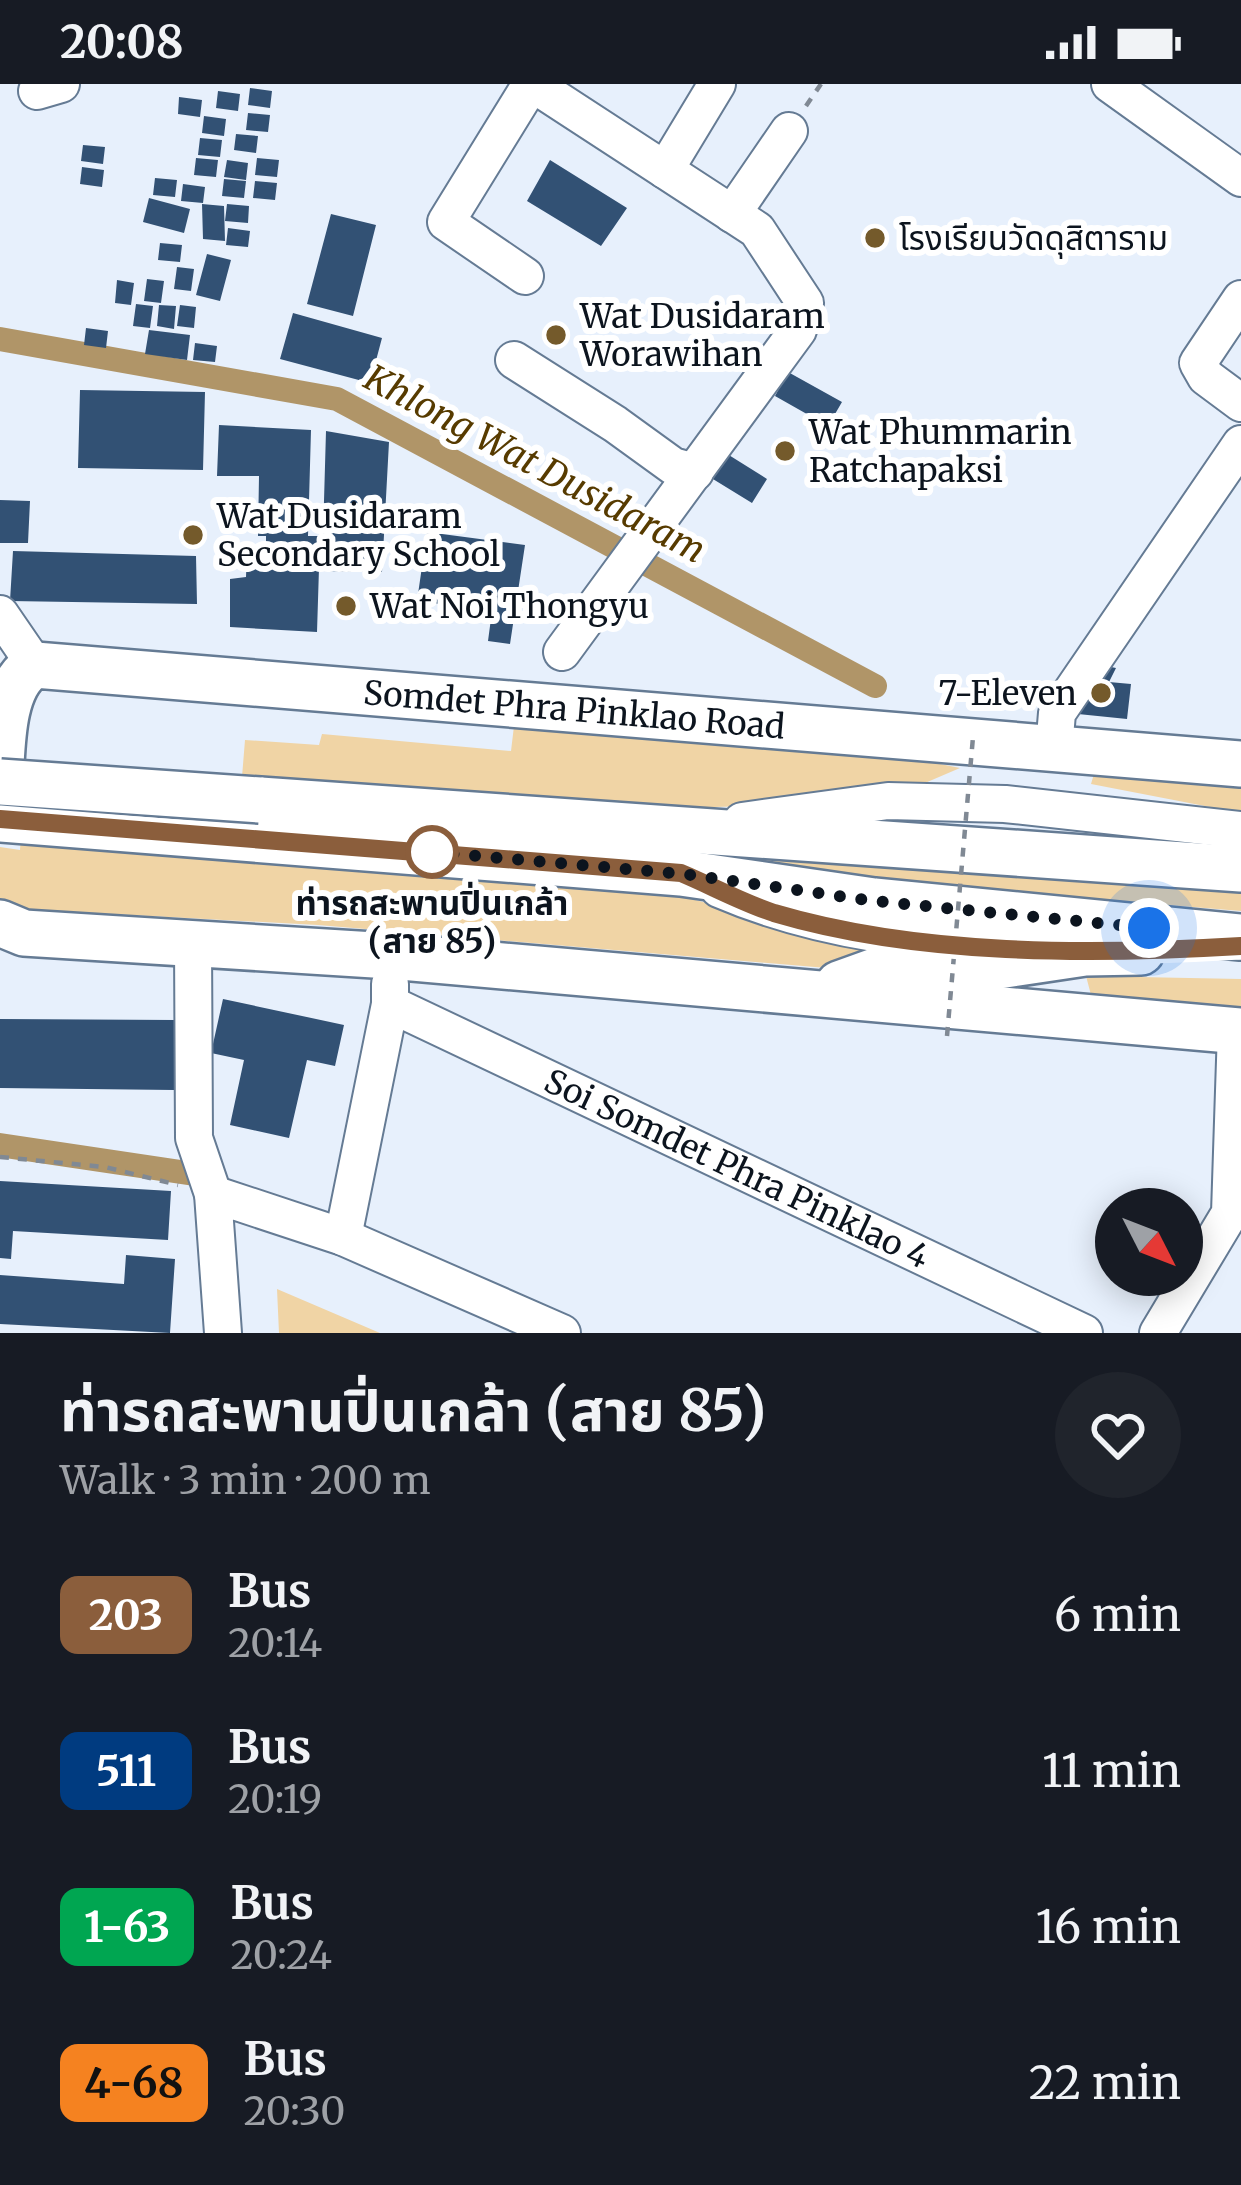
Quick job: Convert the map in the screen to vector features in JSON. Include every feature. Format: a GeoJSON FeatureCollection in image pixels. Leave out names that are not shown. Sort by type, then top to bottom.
{"type":"FeatureCollection","features":[{"type":"Feature","properties":{"kind":"main road","name":"Somdet Phra Pinklao Road"},"geometry":{"type":"LineString","coordinates":[[35,665],[1241,764]]}},
{"type":"Feature","properties":{"kind":"main road"},"geometry":{"type":"LineString","coordinates":[[35,665],[22,671],[6,701],[0,785],[259,819],[674,852],[1241,869]]}},
{"type":"Feature","properties":{"kind":"main road"},"geometry":{"type":"LineString","coordinates":[[0,819],[259,819]]}},
{"type":"Feature","properties":{"kind":"main road"},"geometry":{"type":"LineString","coordinates":[[674,852],[874,901],[1241,941]]}},
{"type":"Feature","properties":{"kind":"main road"},"geometry":{"type":"LineString","coordinates":[[1,926],[24,933],[390,956],[1239,1030]]}},
{"type":"Feature","properties":{"kind":"main road"},"geometry":{"type":"LineString","coordinates":[[820,993],[878,970],[904,966],[985,968],[1085,952],[1241,941]]}},
{"type":"Feature","properties":{"kind":"street"},"geometry":{"type":"LineString","coordinates":[[525,276],[446,222],[532,84],[757,230],[806,304],[798,330],[561,658],[555,708]]}},
{"type":"Feature","properties":{"kind":"street"},"geometry":{"type":"LineString","coordinates":[[665,170],[717,84]]}},
{"type":"Feature","properties":{"kind":"street"},"geometry":{"type":"LineString","coordinates":[[1136,91],[1241,178]]}},
{"type":"Feature","properties":{"kind":"street"},"geometry":{"type":"LineString","coordinates":[[732,214],[789,130]]}},
{"type":"Feature","properties":{"kind":"street"},"geometry":{"type":"LineString","coordinates":[[1241,299],[1198,363],[1206,377],[1241,403]]}},
{"type":"Feature","properties":{"kind":"street"},"geometry":{"type":"LineString","coordinates":[[514,360],[673,466],[695,472]]}},
{"type":"Feature","properties":{"kind":"street"},"geometry":{"type":"LineString","coordinates":[[1054,748],[1057,712],[1241,444]]}},
{"type":"Feature","properties":{"kind":"street"},"geometry":{"type":"LineString","coordinates":[[0,614],[35,665]]}},
{"type":"Feature","properties":{"kind":"street"},"geometry":{"type":"LineString","coordinates":[[674,852],[889,801],[995,789],[1154,802],[1241,826]]}},
{"type":"Feature","properties":{"kind":"street"},"geometry":{"type":"LineString","coordinates":[[674,852],[773,913],[892,938],[1085,952]]}},
{"type":"Feature","properties":{"kind":"street"},"geometry":{"type":"LineString","coordinates":[[193,942],[194,1138],[213,1194],[224,1333]]}},
{"type":"Feature","properties":{"kind":"street"},"geometry":{"type":"LineString","coordinates":[[343,1237],[390,1004],[390,956]]}},
{"type":"Feature","properties":{"kind":"street","name":"Soi Somdet Phra Pinklao 4"},"geometry":{"type":"LineString","coordinates":[[390,1004],[1084,1333]]}},
{"type":"Feature","properties":{"kind":"street"},"geometry":{"type":"LineString","coordinates":[[1158,1333],[1230,1213],[1239,1030]]}},
{"type":"Feature","properties":{"kind":"street"},"geometry":{"type":"LineString","coordinates":[[213,1194],[343,1237],[562,1333]]}},
{"type":"Feature","properties":{"kind":"path"},"geometry":{"type":"LineString","coordinates":[[946,1036],[973,737]]}},
{"type":"Feature","properties":{"kind":"path"},"geometry":{"type":"LineString","coordinates":[[0,1156],[105,1166],[213,1194]]}},
{"type":"Feature","properties":{"kind":"shaded area"},"geometry":{"type":"Polygon","coordinates":[[[514,726],[851,746],[960,768],[925,783],[889,790],[752,806],[602,810],[242,777],[245,740],[319,745],[322,734],[511,751],[514,726]]]}},
{"type":"Feature","properties":{"kind":"shaded area"},"geometry":{"type":"Polygon","coordinates":[[[1096,767],[1241,775],[1241,813],[1091,784],[1096,767]]]}},
{"type":"Feature","properties":{"kind":"shaded area"},"geometry":{"type":"Polygon","coordinates":[[[21,835],[661,891],[870,946],[862,971],[318,925],[0,908],[0,847],[20,850],[21,835]]]}},
{"type":"Feature","properties":{"kind":"shaded area"},"geometry":{"type":"Polygon","coordinates":[[[722,851],[1241,886],[1241,911],[729,869],[722,851]]]}},
{"type":"Feature","properties":{"kind":"shaded area"},"geometry":{"type":"Polygon","coordinates":[[[1086,976],[1241,979],[1241,1016],[1091,995],[1086,976]]]}},
{"type":"Feature","properties":{"kind":"shaded area"},"geometry":{"type":"Polygon","coordinates":[[[277,1289],[380,1333],[279,1333],[277,1289]]]}},
{"type":"Feature","properties":{"kind":"building"},"geometry":{"type":"Polygon","coordinates":[[[250,88],[272,91],[270,108],[248,105],[250,88]]]}},
{"type":"Feature","properties":{"kind":"building"},"geometry":{"type":"Polygon","coordinates":[[[218,91],[240,94],[238,111],[216,108],[218,91]]]}},
{"type":"Feature","properties":{"kind":"building"},"geometry":{"type":"Polygon","coordinates":[[[179,97],[202,100],[200,117],[178,114],[179,97]]]}},
{"type":"Feature","properties":{"kind":"building"},"geometry":{"type":"Polygon","coordinates":[[[248,113],[270,115],[268,132],[246,130],[248,113]]]}},
{"type":"Feature","properties":{"kind":"building"},"geometry":{"type":"Polygon","coordinates":[[[204,116],[226,119],[224,136],[202,133],[204,116]]]}},
{"type":"Feature","properties":{"kind":"building"},"geometry":{"type":"Polygon","coordinates":[[[236,134],[258,136],[256,153],[234,150],[236,134]]]}},
{"type":"Feature","properties":{"kind":"building"},"geometry":{"type":"Polygon","coordinates":[[[200,138],[222,140],[220,157],[198,155],[200,138]]]}},
{"type":"Feature","properties":{"kind":"building"},"geometry":{"type":"Polygon","coordinates":[[[83,145],[105,147],[103,164],[81,161],[83,145]]]}},
{"type":"Feature","properties":{"kind":"building"},"geometry":{"type":"Polygon","coordinates":[[[196,158],[218,160],[216,177],[194,175],[196,158]]]}},
{"type":"Feature","properties":{"kind":"building"},"geometry":{"type":"Polygon","coordinates":[[[257,158],[279,160],[277,177],[255,175],[257,158]]]}},
{"type":"Feature","properties":{"kind":"building"},"geometry":{"type":"Polygon","coordinates":[[[227,160],[248,163],[246,180],[224,177],[227,160]]]}},
{"type":"Feature","properties":{"kind":"building"},"geometry":{"type":"Polygon","coordinates":[[[550,160],[627,208],[601,246],[527,201],[550,160]]]}},
{"type":"Feature","properties":{"kind":"building"},"geometry":{"type":"Polygon","coordinates":[[[82,167],[104,170],[102,187],[80,184],[82,167]]]}},
{"type":"Feature","properties":{"kind":"building"},"geometry":{"type":"Polygon","coordinates":[[[155,178],[177,180],[175,197],[153,195],[155,178]]]}},
{"type":"Feature","properties":{"kind":"building"},"geometry":{"type":"Polygon","coordinates":[[[224,179],[246,181],[244,198],[222,196],[224,179]]]}},
{"type":"Feature","properties":{"kind":"building"},"geometry":{"type":"Polygon","coordinates":[[[255,181],[277,183],[275,200],[253,198],[255,181]]]}},
{"type":"Feature","properties":{"kind":"building"},"geometry":{"type":"Polygon","coordinates":[[[183,184],[205,187],[203,203],[181,201],[183,184]]]}},
{"type":"Feature","properties":{"kind":"building"},"geometry":{"type":"Polygon","coordinates":[[[149,198],[190,209],[184,233],[143,222],[149,198]]]}},
{"type":"Feature","properties":{"kind":"building"},"geometry":{"type":"Polygon","coordinates":[[[202,204],[224,206],[225,241],[203,239],[202,204]]]}},
{"type":"Feature","properties":{"kind":"building"},"geometry":{"type":"Polygon","coordinates":[[[227,204],[249,206],[248,223],[225,221],[227,204]]]}},
{"type":"Feature","properties":{"kind":"building"},"geometry":{"type":"Polygon","coordinates":[[[331,214],[376,225],[353,316],[307,304],[331,214]]]}},
{"type":"Feature","properties":{"kind":"building"},"geometry":{"type":"Polygon","coordinates":[[[228,228],[250,231],[248,247],[226,245],[228,228]]]}},
{"type":"Feature","properties":{"kind":"building"},"geometry":{"type":"Polygon","coordinates":[[[160,243],[182,245],[180,262],[158,260],[160,243]]]}},
{"type":"Feature","properties":{"kind":"building"},"geometry":{"type":"Polygon","coordinates":[[[207,254],[231,260],[220,301],[196,295],[207,254]]]}},
{"type":"Feature","properties":{"kind":"building"},"geometry":{"type":"Polygon","coordinates":[[[177,267],[194,269],[191,291],[174,289],[177,267]]]}},
{"type":"Feature","properties":{"kind":"building"},"geometry":{"type":"Polygon","coordinates":[[[147,279],[164,281],[161,303],[144,301],[147,279]]]}},
{"type":"Feature","properties":{"kind":"building"},"geometry":{"type":"Polygon","coordinates":[[[117,280],[134,283],[131,305],[115,303],[117,280]]]}},
{"type":"Feature","properties":{"kind":"building"},"geometry":{"type":"Polygon","coordinates":[[[136,304],[153,306],[150,328],[133,326],[136,304]]]}},
{"type":"Feature","properties":{"kind":"building"},"geometry":{"type":"Polygon","coordinates":[[[159,305],[176,306],[174,329],[157,326],[159,305]]]}},
{"type":"Feature","properties":{"kind":"building"},"geometry":{"type":"Polygon","coordinates":[[[180,305],[196,307],[194,328],[177,326],[180,305]]]}},
{"type":"Feature","properties":{"kind":"building"},"geometry":{"type":"Polygon","coordinates":[[[293,313],[382,338],[370,383],[280,359],[293,313]]]}},
{"type":"Feature","properties":{"kind":"building"},"geometry":{"type":"Polygon","coordinates":[[[86,328],[108,331],[106,348],[84,345],[86,328]]]}},
{"type":"Feature","properties":{"kind":"building"},"geometry":{"type":"Polygon","coordinates":[[[149,330],[190,335],[187,360],[145,354],[149,330]]]}},
{"type":"Feature","properties":{"kind":"building"},"geometry":{"type":"Polygon","coordinates":[[[195,343],[217,346],[215,362],[193,360],[195,343]]]}},
{"type":"Feature","properties":{"kind":"building"},"geometry":{"type":"Polygon","coordinates":[[[788,372],[842,402],[828,426],[775,396],[788,372]]]}},
{"type":"Feature","properties":{"kind":"building"},"geometry":{"type":"Polygon","coordinates":[[[80,390],[205,392],[203,470],[78,468],[80,390]]]}},
{"type":"Feature","properties":{"kind":"building"},"geometry":{"type":"Polygon","coordinates":[[[219,425],[311,430],[308,536],[320,536],[317,632],[230,627],[230,579],[246,577],[247,551],[266,548],[266,536],[258,536],[259,476],[217,476],[219,425]]]}},
{"type":"Feature","properties":{"kind":"building"},"geometry":{"type":"Polygon","coordinates":[[[326,431],[389,442],[382,572],[322,571],[326,431]]]}},
{"type":"Feature","properties":{"kind":"building"},"geometry":{"type":"Polygon","coordinates":[[[724,452],[767,479],[752,503],[708,476],[724,452]]]}},
{"type":"Feature","properties":{"kind":"building"},"geometry":{"type":"Polygon","coordinates":[[[0,500],[30,501],[28,543],[0,543],[0,500]]]}},
{"type":"Feature","properties":{"kind":"building"},"geometry":{"type":"Polygon","coordinates":[[[427,532],[525,545],[510,644],[488,641],[492,611],[417,601],[427,532]]]}},
{"type":"Feature","properties":{"kind":"building"},"geometry":{"type":"Polygon","coordinates":[[[13,551],[196,556],[197,604],[10,601],[13,551]]]}},
{"type":"Feature","properties":{"kind":"building","name":"7-Eleven"},"geometry":{"type":"Polygon","coordinates":[[[1101,665],[1116,668],[1109,682],[1131,684],[1127,719],[1078,714],[1101,665]]]}},
{"type":"Feature","properties":{"kind":"building"},"geometry":{"type":"Polygon","coordinates":[[[223,999],[344,1025],[335,1066],[307,1060],[289,1138],[230,1125],[244,1060],[211,1053],[223,999]]]}},
{"type":"Feature","properties":{"kind":"building"},"geometry":{"type":"Polygon","coordinates":[[[0,1019],[175,1020],[174,1090],[0,1088],[0,1019]]]}},
{"type":"Feature","properties":{"kind":"building"},"geometry":{"type":"Polygon","coordinates":[[[0,1181],[171,1191],[168,1240],[13,1231],[11,1259],[0,1258],[0,1181]]]}},
{"type":"Feature","properties":{"kind":"building"},"geometry":{"type":"Polygon","coordinates":[[[126,1255],[175,1259],[170,1333],[0,1324],[0,1275],[124,1284],[126,1255]]]}},
{"type":"Feature","properties":{"kind":"waterway","name":"Khlong Wat Dusidaram"},"geometry":{"type":"LineString","coordinates":[[0,339],[337,399],[875,686]]}},
{"type":"Feature","properties":{"kind":"waterway"},"geometry":{"type":"LineString","coordinates":[[0,1145],[201,1175]]}},
{"type":"Feature","properties":{"kind":"bus line","name":"203"},"geometry":{"type":"LineString","coordinates":[[0,819],[681,873],[773,913],[892,938],[1085,952],[1241,946]]}},
{"type":"Feature","properties":{"kind":"place","name":"โรงเรียนวัดดุสิตาราม"},"geometry":{"type":"Point","coordinates":[875,238]}},
{"type":"Feature","properties":{"kind":"place","name":"Wat Dusidaram Worawihan"},"geometry":{"type":"Point","coordinates":[556,335]}},
{"type":"Feature","properties":{"kind":"place","name":"Wat Phummarin Ratchapaksi"},"geometry":{"type":"Point","coordinates":[785,451]}},
{"type":"Feature","properties":{"kind":"place","name":"Wat Dusidaram Secondary School"},"geometry":{"type":"Point","coordinates":[193,535]}},
{"type":"Feature","properties":{"kind":"place","name":"Wat Noi Thongyu"},"geometry":{"type":"Point","coordinates":[346,606]}},
{"type":"Feature","properties":{"kind":"place","name":"7-Eleven"},"geometry":{"type":"Point","coordinates":[1101,693]}},
{"type":"Feature","properties":{"kind":"place","name":"ท่ารถสะพานปิ่นเกล้า (สาย 85)"},"geometry":{"type":"Point","coordinates":[432,852]}},
{"type":"Feature","properties":{"kind":"route"},"geometry":{"type":"LineString","coordinates":[[432,852],[684,874],[874,901],[1149,928]]}}]}
